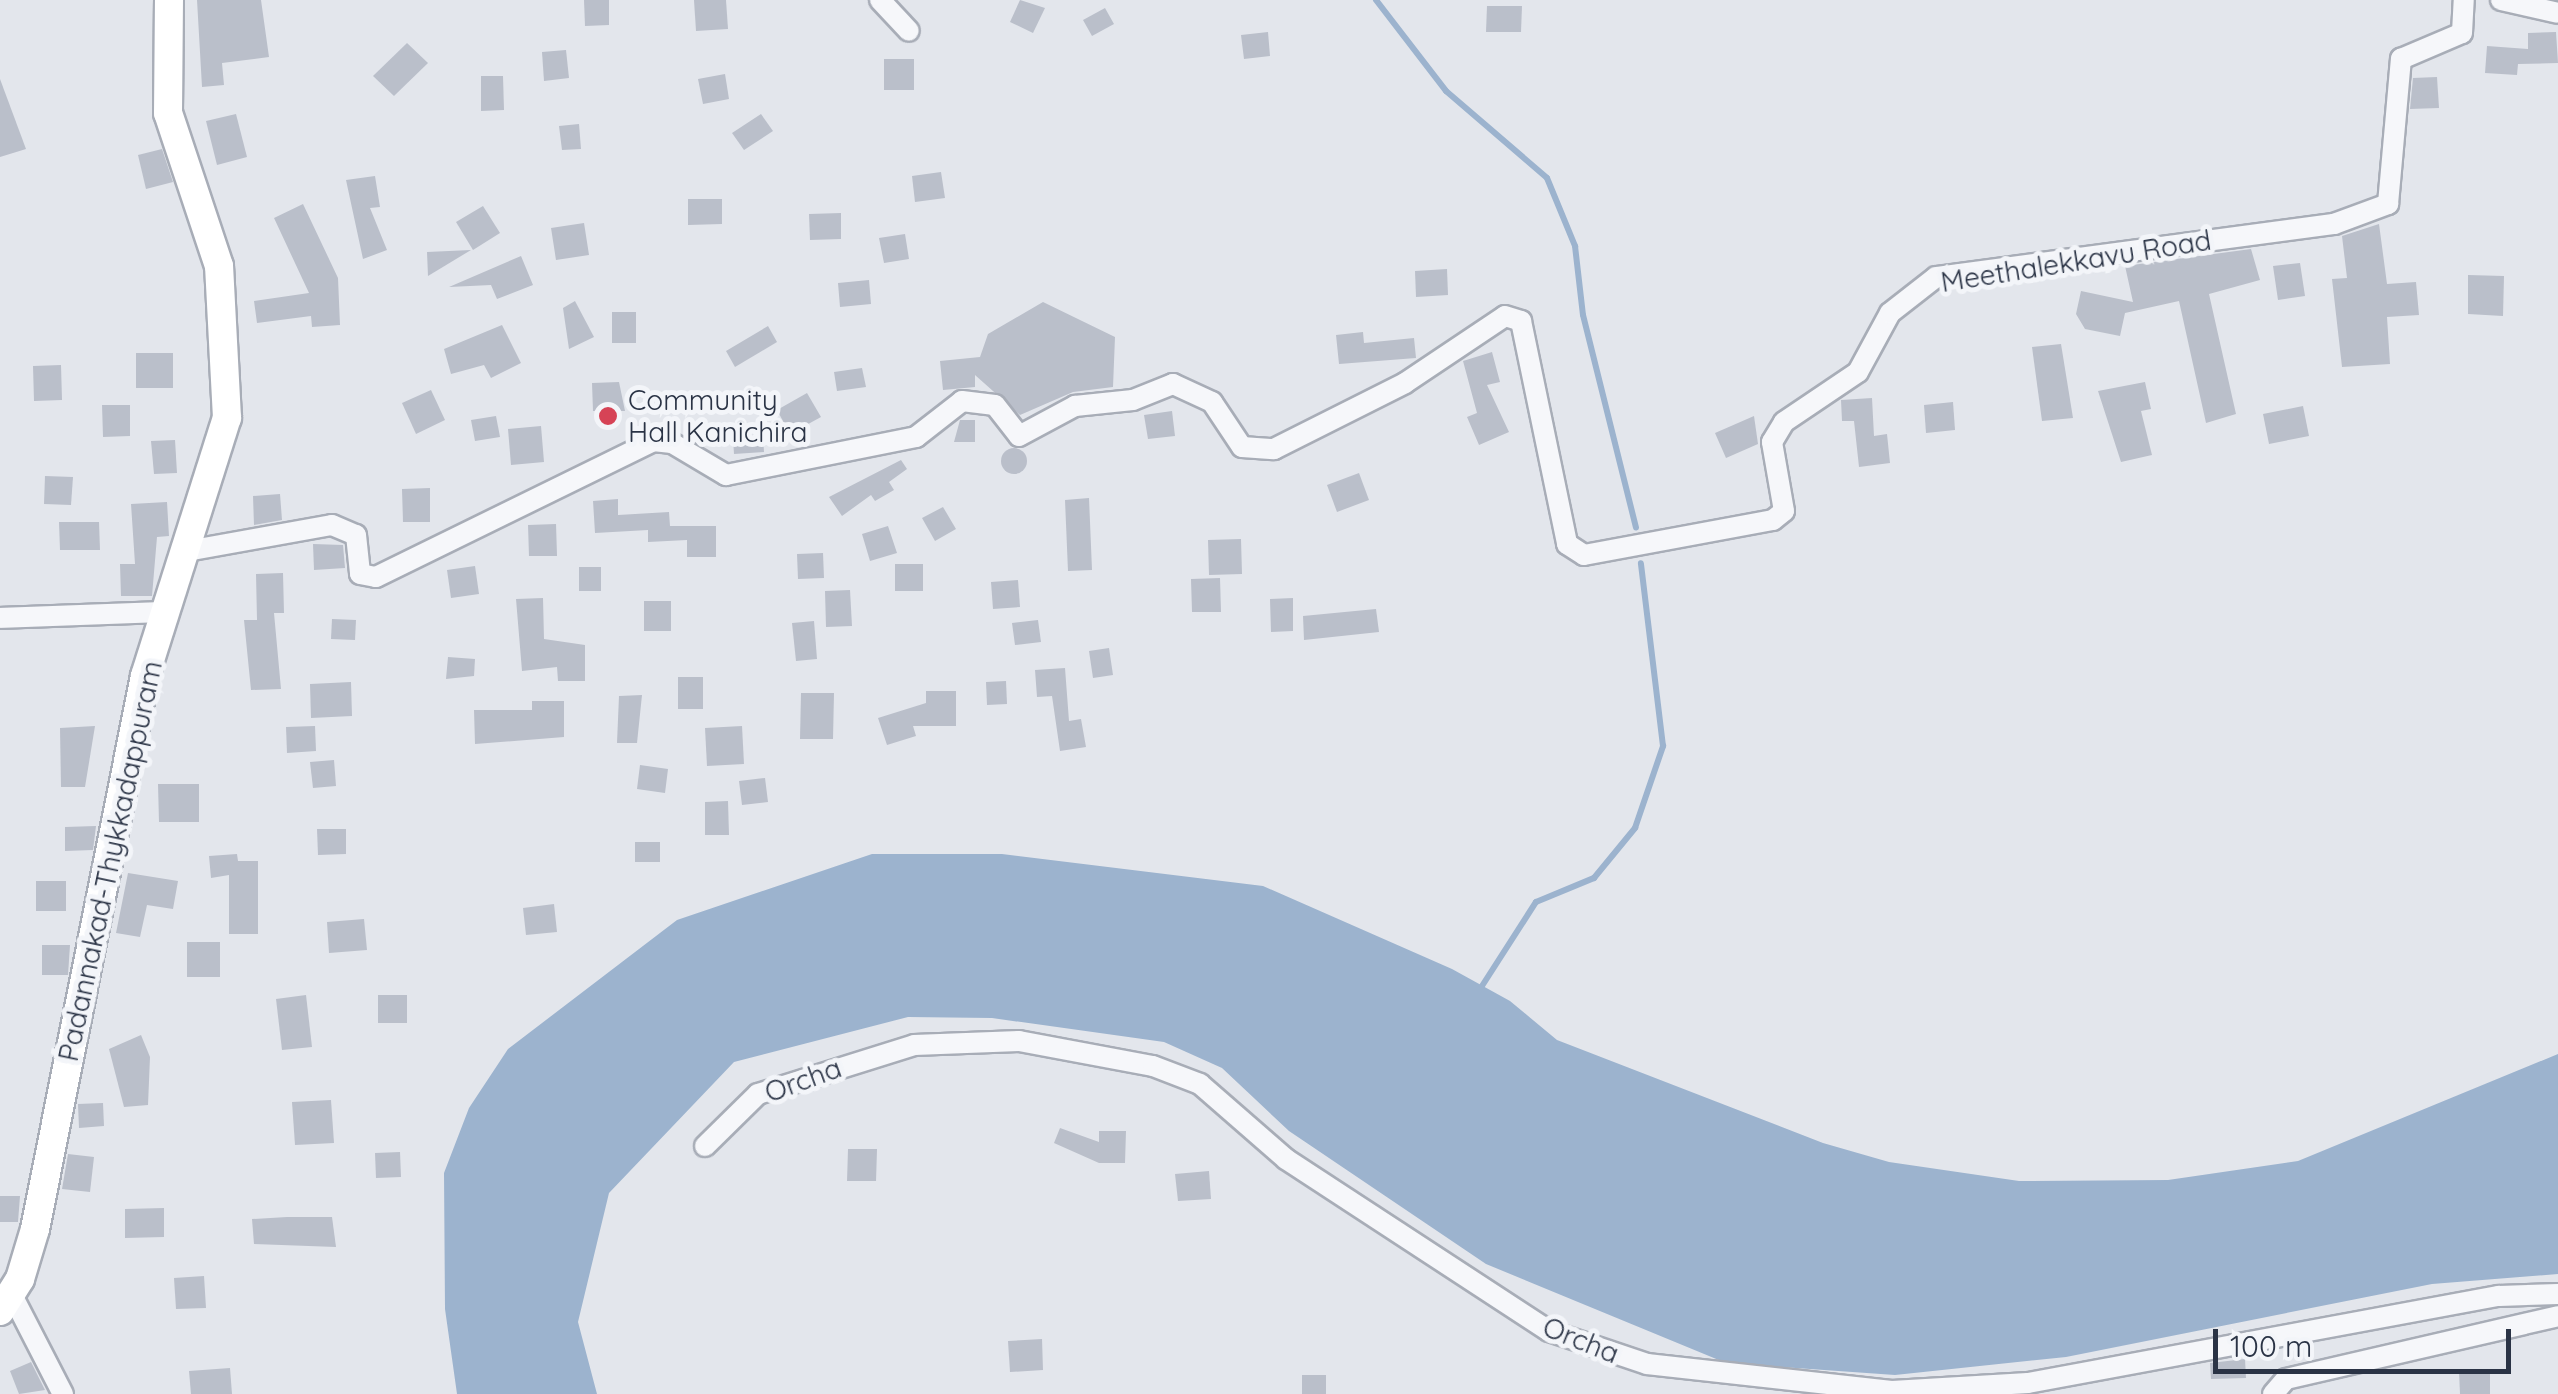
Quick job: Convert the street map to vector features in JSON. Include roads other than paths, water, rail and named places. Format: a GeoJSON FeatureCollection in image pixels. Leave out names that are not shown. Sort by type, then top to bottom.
{"type":"FeatureCollection","features":[{"type":"Feature","properties":{"kind":"main road","name":"Padannakad-Thykkadappuram"},"geometry":{"type":"LineString","coordinates":[[6,1302],[35,1229],[145,676],[228,418],[219,266],[168,113],[168,0]]}},
{"type":"Feature","properties":{"kind":"street"},"geometry":{"type":"LineString","coordinates":[[880,0],[908,31]]}},
{"type":"Feature","properties":{"kind":"street","name":"Meethalekkavu Road"},"geometry":{"type":"LineString","coordinates":[[187,551],[332,525],[356,534],[360,574],[376,577],[654,441],[672,443],[726,475],[916,436],[962,401],[995,404],[1018,436],[1075,406],[1133,400],[1173,384],[1212,402],[1242,447],[1274,449],[1405,383],[1505,316],[1521,322],[1568,544],[1584,554],[1774,520],[1784,510],[1772,442],[1784,422],[1858,372],[1890,312],[1936,277],[2334,224],[2388,204],[2400,59],[2462,33],[2464,0]]}},
{"type":"Feature","properties":{"kind":"street"},"geometry":{"type":"LineString","coordinates":[[2501,0],[2558,14]]}},
{"type":"Feature","properties":{"kind":"street"},"geometry":{"type":"LineString","coordinates":[[0,618],[166,612]]}},
{"type":"Feature","properties":{"kind":"street","name":"Orcha"},"geometry":{"type":"LineString","coordinates":[[704,1146],[758,1094],[914,1045],[1019,1041],[1153,1066],[1200,1084],[1286,1159],[1549,1331],[1647,1364],[1892,1392],[2064,1377],[2499,1296],[2558,1294]]}},
{"type":"Feature","properties":{"kind":"street"},"geometry":{"type":"LineString","coordinates":[[6,1302],[63,1394]]}},
{"type":"Feature","properties":{"kind":"street"},"geometry":{"type":"LineString","coordinates":[[2273,1394],[2286,1379],[2558,1316]]}},
{"type":"Feature","properties":{"kind":"water"},"geometry":{"type":"Polygon","coordinates":[[[872,854],[1002,854],[1263,886],[1452,969],[1510,1001],[1557,1040],[1823,1143],[1889,1162],[2019,1181],[2168,1180],[2298,1161],[2558,1054],[2558,1274],[2432,1284],[2066,1357],[1895,1375],[1726,1363],[1486,1264],[1289,1131],[1222,1068],[1164,1042],[992,1018],[908,1017],[734,1062],[609,1193],[578,1322],[597,1394],[457,1394],[445,1309],[444,1173],[469,1108],[508,1049],[677,920],[872,854]]]}},
{"type":"Feature","properties":{"kind":"waterway"},"geometry":{"type":"LineString","coordinates":[[1376,0],[1446,91],[1547,178],[1575,246],[1583,315],[1636,528]]}},
{"type":"Feature","properties":{"kind":"waterway"},"geometry":{"type":"LineString","coordinates":[[1482,986],[1536,902],[1594,878],[1635,828],[1663,746],[1641,563]]}},
{"type":"Feature","properties":{"kind":"place","name":"Community Hall Kanichira"},"geometry":{"type":"Point","coordinates":[608,416]}}]}
